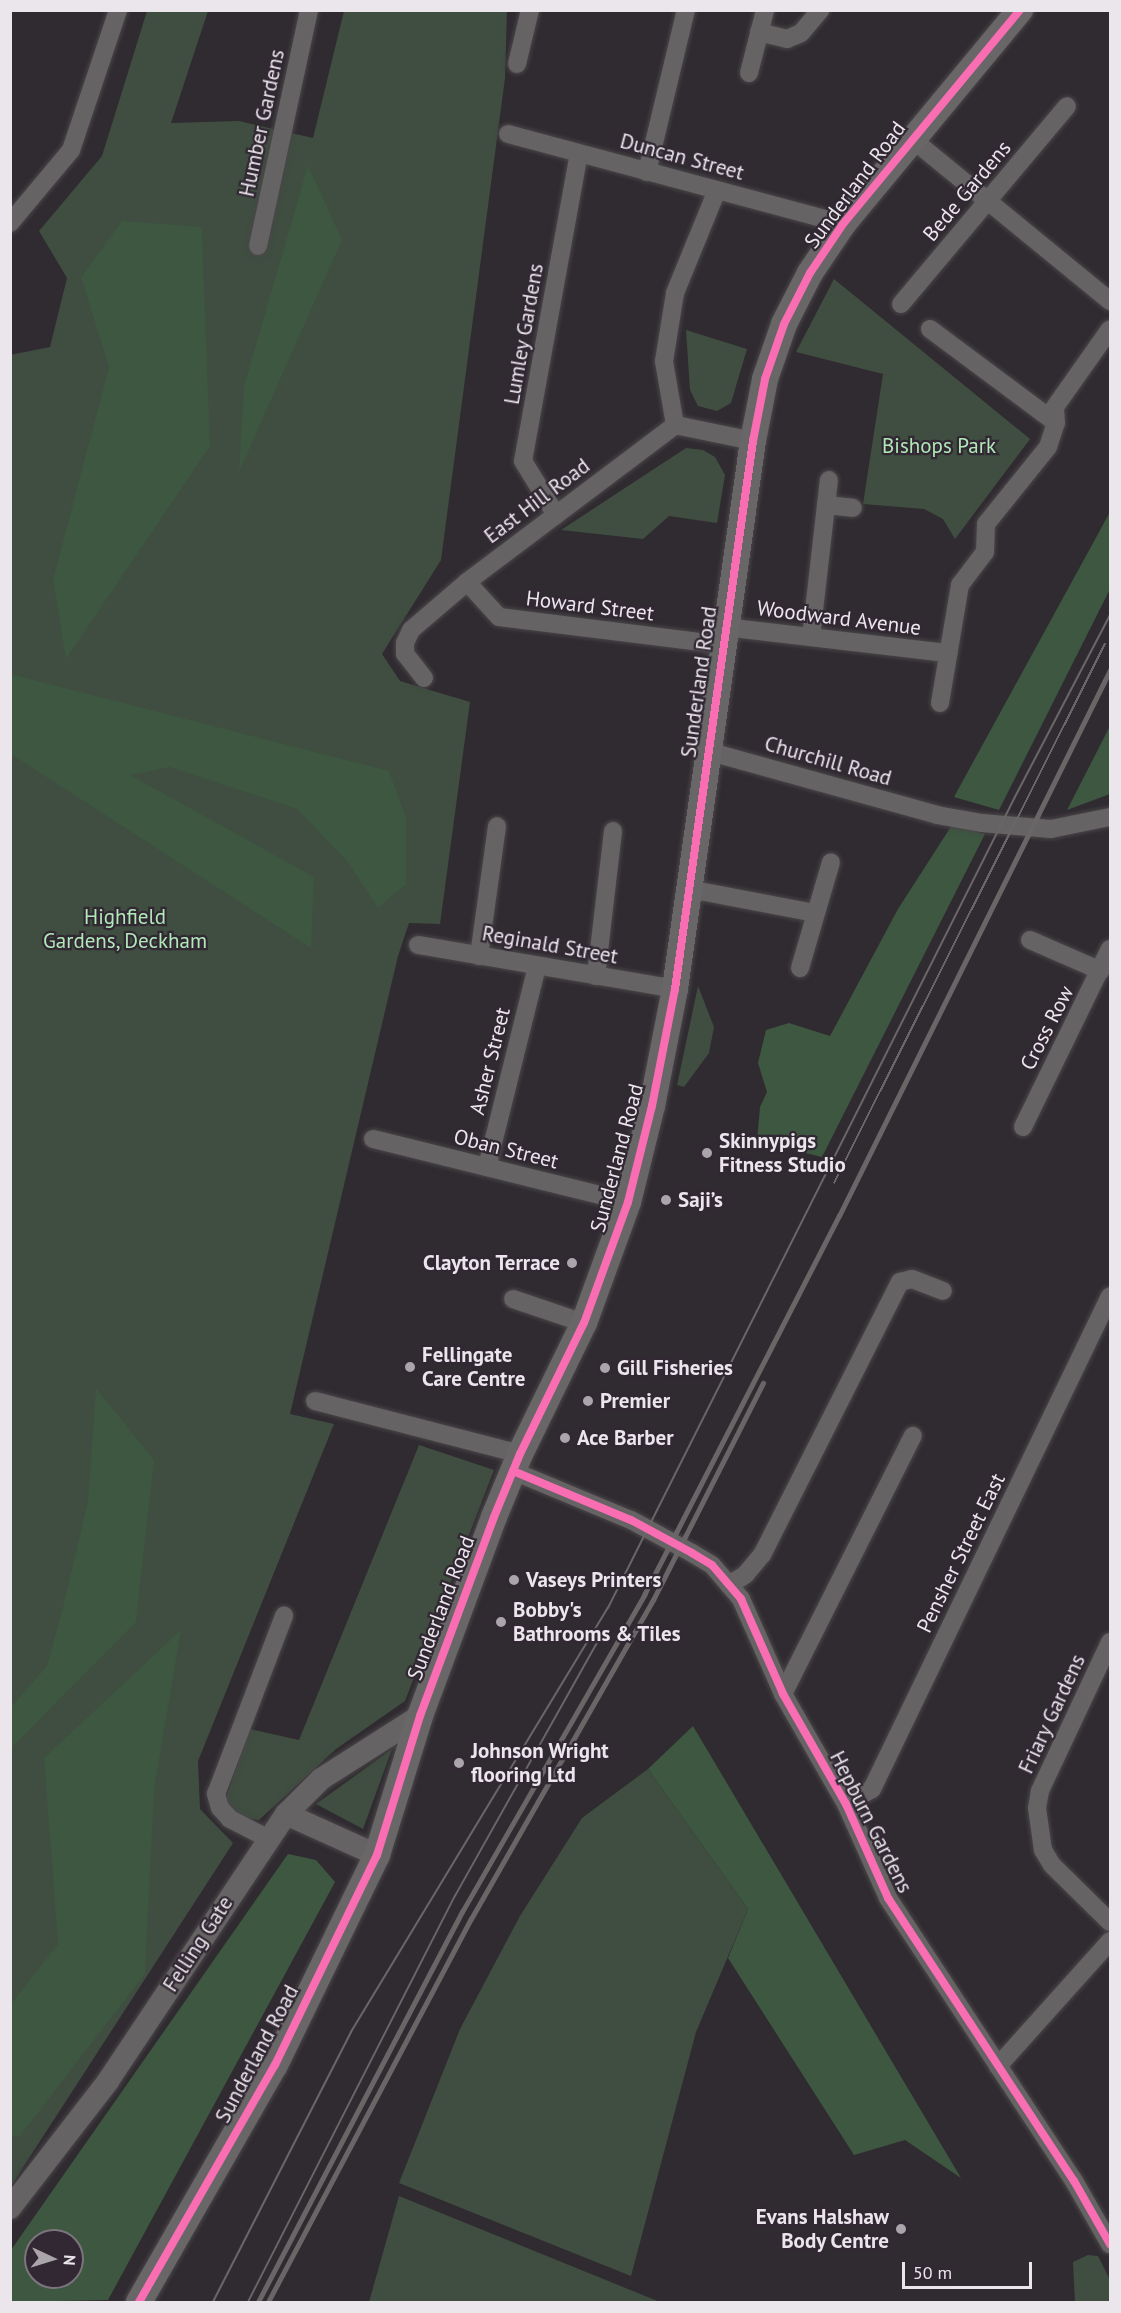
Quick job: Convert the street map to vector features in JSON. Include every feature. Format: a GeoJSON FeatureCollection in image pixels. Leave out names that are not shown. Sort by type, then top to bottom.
{"type":"FeatureCollection","features":[{"type":"Feature","properties":{"kind":"main road","name":"Sunderland Road"},"geometry":{"type":"LineString","coordinates":[[139,2302],[275,2065],[377,1856],[420,1716],[517,1462],[584,1323],[628,1202],[652,1106],[675,989],[707,750],[753,441],[765,379],[784,324],[810,273],[843,224],[1020,10]]}},
{"type":"Feature","properties":{"kind":"street"},"geometry":{"type":"LineString","coordinates":[[10,223],[70,150],[118,10]]}},
{"type":"Feature","properties":{"kind":"street","name":"Humber Gardens"},"geometry":{"type":"LineString","coordinates":[[258,246],[309,10]]}},
{"type":"Feature","properties":{"kind":"street"},"geometry":{"type":"LineString","coordinates":[[517,64],[530,10]]}},
{"type":"Feature","properties":{"kind":"street"},"geometry":{"type":"LineString","coordinates":[[647,172],[686,10]]}},
{"type":"Feature","properties":{"kind":"street"},"geometry":{"type":"LineString","coordinates":[[749,73],[765,10]]}},
{"type":"Feature","properties":{"kind":"street"},"geometry":{"type":"LineString","coordinates":[[759,32],[788,39],[801,33],[820,10]]}},
{"type":"Feature","properties":{"kind":"street","name":"Bede Gardens"},"geometry":{"type":"LineString","coordinates":[[901,303],[1067,106]]}},
{"type":"Feature","properties":{"kind":"street","name":"Duncan Street"},"geometry":{"type":"LineString","coordinates":[[508,134],[843,224]]}},
{"type":"Feature","properties":{"kind":"street"},"geometry":{"type":"LineString","coordinates":[[912,139],[1110,302]]}},
{"type":"Feature","properties":{"kind":"street","name":"Lumley Gardens"},"geometry":{"type":"LineString","coordinates":[[556,515],[523,461],[579,153]]}},
{"type":"Feature","properties":{"kind":"street"},"geometry":{"type":"LineString","coordinates":[[717,190],[675,293],[664,361],[675,425],[753,441]]}},
{"type":"Feature","properties":{"kind":"street"},"geometry":{"type":"LineString","coordinates":[[930,329],[1056,423]]}},
{"type":"Feature","properties":{"kind":"street"},"geometry":{"type":"LineString","coordinates":[[940,703],[960,585],[985,552],[986,524],[1048,447],[1056,423],[1055,406],[1110,329]]}},
{"type":"Feature","properties":{"kind":"street","name":"East Hill Road"},"geometry":{"type":"LineString","coordinates":[[424,678],[405,654],[405,643],[411,630],[468,582],[675,425]]}},
{"type":"Feature","properties":{"kind":"street"},"geometry":{"type":"LineString","coordinates":[[811,637],[828,480]]}},
{"type":"Feature","properties":{"kind":"street"},"geometry":{"type":"LineString","coordinates":[[826,505],[852,508]]}},
{"type":"Feature","properties":{"kind":"street","name":"Howard Street"},"geometry":{"type":"LineString","coordinates":[[468,582],[499,617],[724,636]]}},
{"type":"Feature","properties":{"kind":"street","name":"Woodward Avenue"},"geometry":{"type":"LineString","coordinates":[[724,636],[811,637],[948,653]]}},
{"type":"Feature","properties":{"kind":"street","name":"Churchill Road"},"geometry":{"type":"LineString","coordinates":[[707,750],[937,815],[1051,829],[1110,818]]}},
{"type":"Feature","properties":{"kind":"street"},"geometry":{"type":"LineString","coordinates":[[479,956],[497,826]]}},
{"type":"Feature","properties":{"kind":"street"},"geometry":{"type":"LineString","coordinates":[[596,976],[614,831]]}},
{"type":"Feature","properties":{"kind":"street"},"geometry":{"type":"LineString","coordinates":[[800,968],[831,862]]}},
{"type":"Feature","properties":{"kind":"street"},"geometry":{"type":"LineString","coordinates":[[689,889],[815,913]]}},
{"type":"Feature","properties":{"kind":"street"},"geometry":{"type":"LineString","coordinates":[[1030,940],[1107,960]]}},
{"type":"Feature","properties":{"kind":"street","name":"Reginald Street"},"geometry":{"type":"LineString","coordinates":[[418,945],[675,989]]}},
{"type":"Feature","properties":{"kind":"street","name":"Cross Row"},"geometry":{"type":"LineString","coordinates":[[1023,1127],[1107,960]]}},
{"type":"Feature","properties":{"kind":"street","name":"Asher Street"},"geometry":{"type":"LineString","coordinates":[[487,1167],[537,966]]}},
{"type":"Feature","properties":{"kind":"street","name":"Oban Street"},"geometry":{"type":"LineString","coordinates":[[373,1139],[628,1202]]}},
{"type":"Feature","properties":{"kind":"street"},"geometry":{"type":"LineString","coordinates":[[729,1585],[746,1575],[762,1555],[900,1282],[912,1279],[943,1291]]}},
{"type":"Feature","properties":{"kind":"street"},"geometry":{"type":"LineString","coordinates":[[513,1299],[584,1323]]}},
{"type":"Feature","properties":{"kind":"street","name":"Pensher Street East"},"geometry":{"type":"LineString","coordinates":[[846,1804],[872,1789],[1108,1307]]}},
{"type":"Feature","properties":{"kind":"street","name":"Hepburn Gardens"},"geometry":{"type":"LineString","coordinates":[[315,1401],[517,1462],[631,1520],[712,1565],[741,1599],[783,1695],[846,1804],[888,1898],[998,2066],[1110,2244]]}},
{"type":"Feature","properties":{"kind":"street"},"geometry":{"type":"LineString","coordinates":[[783,1695],[913,1436]]}},
{"type":"Feature","properties":{"kind":"street"},"geometry":{"type":"LineString","coordinates":[[267,1838],[230,1819],[220,1808],[216,1794],[284,1616]]}},
{"type":"Feature","properties":{"kind":"street","name":"Friary Gardens"},"geometry":{"type":"LineString","coordinates":[[1110,1642],[1040,1791],[1037,1808],[1043,1850],[1052,1865],[1110,1922]]}},
{"type":"Feature","properties":{"kind":"street","name":"Felling Gate"},"geometry":{"type":"LineString","coordinates":[[10,2208],[108,2081],[285,1814],[321,1779],[420,1716]]}},
{"type":"Feature","properties":{"kind":"street"},"geometry":{"type":"LineString","coordinates":[[285,1814],[377,1856]]}},
{"type":"Feature","properties":{"kind":"street"},"geometry":{"type":"LineString","coordinates":[[998,2066],[1110,1941]]}},
{"type":"Feature","properties":{"kind":"green space","name":"Highfield Gardens, Deckham"},"geometry":{"type":"Polygon","coordinates":[[[147,11],[208,11],[171,123],[239,121],[313,138],[344,11],[507,11],[505,78],[441,560],[382,654],[400,681],[470,702],[440,924],[409,923],[398,956],[290,1414],[334,1424],[198,1761],[200,1809],[233,1843],[11,2186],[10,355],[50,347],[67,278],[39,231],[102,156],[147,11]]]}},
{"type":"Feature","properties":{"kind":"green space"},"geometry":{"type":"Polygon","coordinates":[[[308,165],[342,240],[239,472],[244,386],[308,165]]]}},
{"type":"Feature","properties":{"kind":"green space"},"geometry":{"type":"Polygon","coordinates":[[[122,221],[202,227],[210,446],[66,659],[53,580],[109,367],[81,277],[122,221]]]}},
{"type":"Feature","properties":{"kind":"green space","name":"Bishops Park"},"geometry":{"type":"Polygon","coordinates":[[[834,279],[1030,439],[955,539],[943,519],[924,509],[863,504],[883,374],[796,352],[834,279]]]}},
{"type":"Feature","properties":{"kind":"green space"},"geometry":{"type":"Polygon","coordinates":[[[686,330],[747,349],[731,403],[717,411],[698,406],[690,390],[686,330]]]}},
{"type":"Feature","properties":{"kind":"green space"},"geometry":{"type":"Polygon","coordinates":[[[686,448],[703,450],[715,457],[725,475],[717,523],[669,516],[643,539],[561,530],[686,448]]]}},
{"type":"Feature","properties":{"kind":"green space"},"geometry":{"type":"Polygon","coordinates":[[[1110,512],[1110,589],[999,810],[954,797],[1110,512]]]}},
{"type":"Feature","properties":{"kind":"green space"},"geometry":{"type":"Polygon","coordinates":[[[10,674],[389,771],[406,818],[406,884],[378,908],[347,861],[297,809],[170,767],[130,775],[314,877],[311,948],[11,754],[10,674]]]}},
{"type":"Feature","properties":{"kind":"green space"},"geometry":{"type":"Polygon","coordinates":[[[1110,725],[1110,794],[1067,810],[1108,730],[1110,725]]]}},
{"type":"Feature","properties":{"kind":"green space"},"geometry":{"type":"Polygon","coordinates":[[[952,825],[985,834],[822,1157],[757,1141],[760,1107],[767,1092],[758,1063],[766,1030],[789,1023],[830,1036],[898,909],[952,825]]]}},
{"type":"Feature","properties":{"kind":"green space"},"geometry":{"type":"Polygon","coordinates":[[[698,986],[714,1027],[709,1053],[684,1087],[677,1085],[698,986]]]}},
{"type":"Feature","properties":{"kind":"green space"},"geometry":{"type":"Polygon","coordinates":[[[96,1388],[154,1460],[136,1622],[11,1748],[11,1707],[47,1666],[63,1607],[88,1501],[96,1388]]]}},
{"type":"Feature","properties":{"kind":"green space"},"geometry":{"type":"Polygon","coordinates":[[[419,1445],[494,1470],[405,1701],[336,1749],[259,1820],[236,1817],[224,1803],[250,1729],[299,1740],[419,1445]]]}},
{"type":"Feature","properties":{"kind":"green space"},"geometry":{"type":"Polygon","coordinates":[[[181,1630],[154,1790],[145,1974],[19,2137],[11,2135],[11,2004],[58,1944],[44,1758],[181,1630]]]}},
{"type":"Feature","properties":{"kind":"green space"},"geometry":{"type":"Polygon","coordinates":[[[693,1726],[961,2178],[905,2140],[854,2155],[728,1958],[748,1909],[648,1769],[693,1726]]]}},
{"type":"Feature","properties":{"kind":"green space"},"geometry":{"type":"Polygon","coordinates":[[[392,1749],[363,1829],[316,1804],[392,1749]]]}},
{"type":"Feature","properties":{"kind":"green space"},"geometry":{"type":"Polygon","coordinates":[[[648,1769],[748,1909],[696,2032],[631,2276],[399,2183],[460,2029],[520,1916],[582,1818],[648,1769]]]}},
{"type":"Feature","properties":{"kind":"green space"},"geometry":{"type":"Polygon","coordinates":[[[288,1854],[316,1860],[335,1882],[108,2300],[11,2302],[11,2250],[24,2231],[24,2289],[84,2289],[84,2229],[26,2229],[288,1854]]]}},
{"type":"Feature","properties":{"kind":"green space"},"geometry":{"type":"Polygon","coordinates":[[[399,2196],[660,2302],[369,2302],[399,2196]]]}},
{"type":"Feature","properties":{"kind":"green space"},"geometry":{"type":"Polygon","coordinates":[[[1088,2255],[1098,2256],[1110,2280],[1110,2302],[1075,2302],[1073,2262],[1088,2255]]]}},
{"type":"Feature","properties":{"kind":"tram line"},"geometry":{"type":"LineString","coordinates":[[213,2302],[351,2032],[608,1608],[1015,797],[1110,615]]}},
{"type":"Feature","properties":{"kind":"tram line"},"geometry":{"type":"LineString","coordinates":[[834,1183],[1105,644]]}},
{"type":"Feature","properties":{"kind":"tram line"},"geometry":{"type":"LineString","coordinates":[[248,2302],[455,1896],[602,1634]]}},
{"type":"Feature","properties":{"kind":"railway"},"geometry":{"type":"LineString","coordinates":[[258,2302],[462,1912],[644,1595],[839,1216],[1110,670]]}},
{"type":"Feature","properties":{"kind":"railway"},"geometry":{"type":"LineString","coordinates":[[268,2302],[471,1919],[653,1600],[763,1383]]}},
{"type":"Feature","properties":{"kind":"cycle path"},"geometry":{"type":"LineString","coordinates":[[139,2302],[275,2065],[377,1855],[420,1716],[494,1517],[520,1454],[584,1323],[628,1202],[652,1106],[675,989],[753,441],[765,379],[784,324],[810,273],[843,224],[1020,10]]}},
{"type":"Feature","properties":{"kind":"cycle path"},"geometry":{"type":"LineString","coordinates":[[513,1471],[631,1520],[692,1553],[712,1565],[741,1599],[783,1694],[846,1804],[888,1898],[1074,2181],[1110,2244]]}},
{"type":"Feature","properties":{"kind":"place","name":"Skinnypigs Fitness Studio"},"geometry":{"type":"Point","coordinates":[707,1153]}},
{"type":"Feature","properties":{"kind":"place","name":"Saji’s"},"geometry":{"type":"Point","coordinates":[666,1200]}},
{"type":"Feature","properties":{"kind":"place","name":"Clayton Terrace"},"geometry":{"type":"Point","coordinates":[572,1263]}},
{"type":"Feature","properties":{"kind":"place","name":"Fellingate Care Centre"},"geometry":{"type":"Point","coordinates":[410,1367]}},
{"type":"Feature","properties":{"kind":"place","name":"Gill Fisheries"},"geometry":{"type":"Point","coordinates":[605,1368]}},
{"type":"Feature","properties":{"kind":"place","name":"Premier"},"geometry":{"type":"Point","coordinates":[588,1401]}},
{"type":"Feature","properties":{"kind":"place","name":"Ace Barber"},"geometry":{"type":"Point","coordinates":[565,1438]}},
{"type":"Feature","properties":{"kind":"place","name":"Vaseys Printers"},"geometry":{"type":"Point","coordinates":[514,1580]}},
{"type":"Feature","properties":{"kind":"place","name":"Bobby's Bathrooms & Tiles"},"geometry":{"type":"Point","coordinates":[501,1622]}},
{"type":"Feature","properties":{"kind":"place","name":"Johnson Wright flooring Ltd"},"geometry":{"type":"Point","coordinates":[459,1763]}},
{"type":"Feature","properties":{"kind":"place","name":"Evans Halshaw Body Centre"},"geometry":{"type":"Point","coordinates":[901,2229]}}]}
